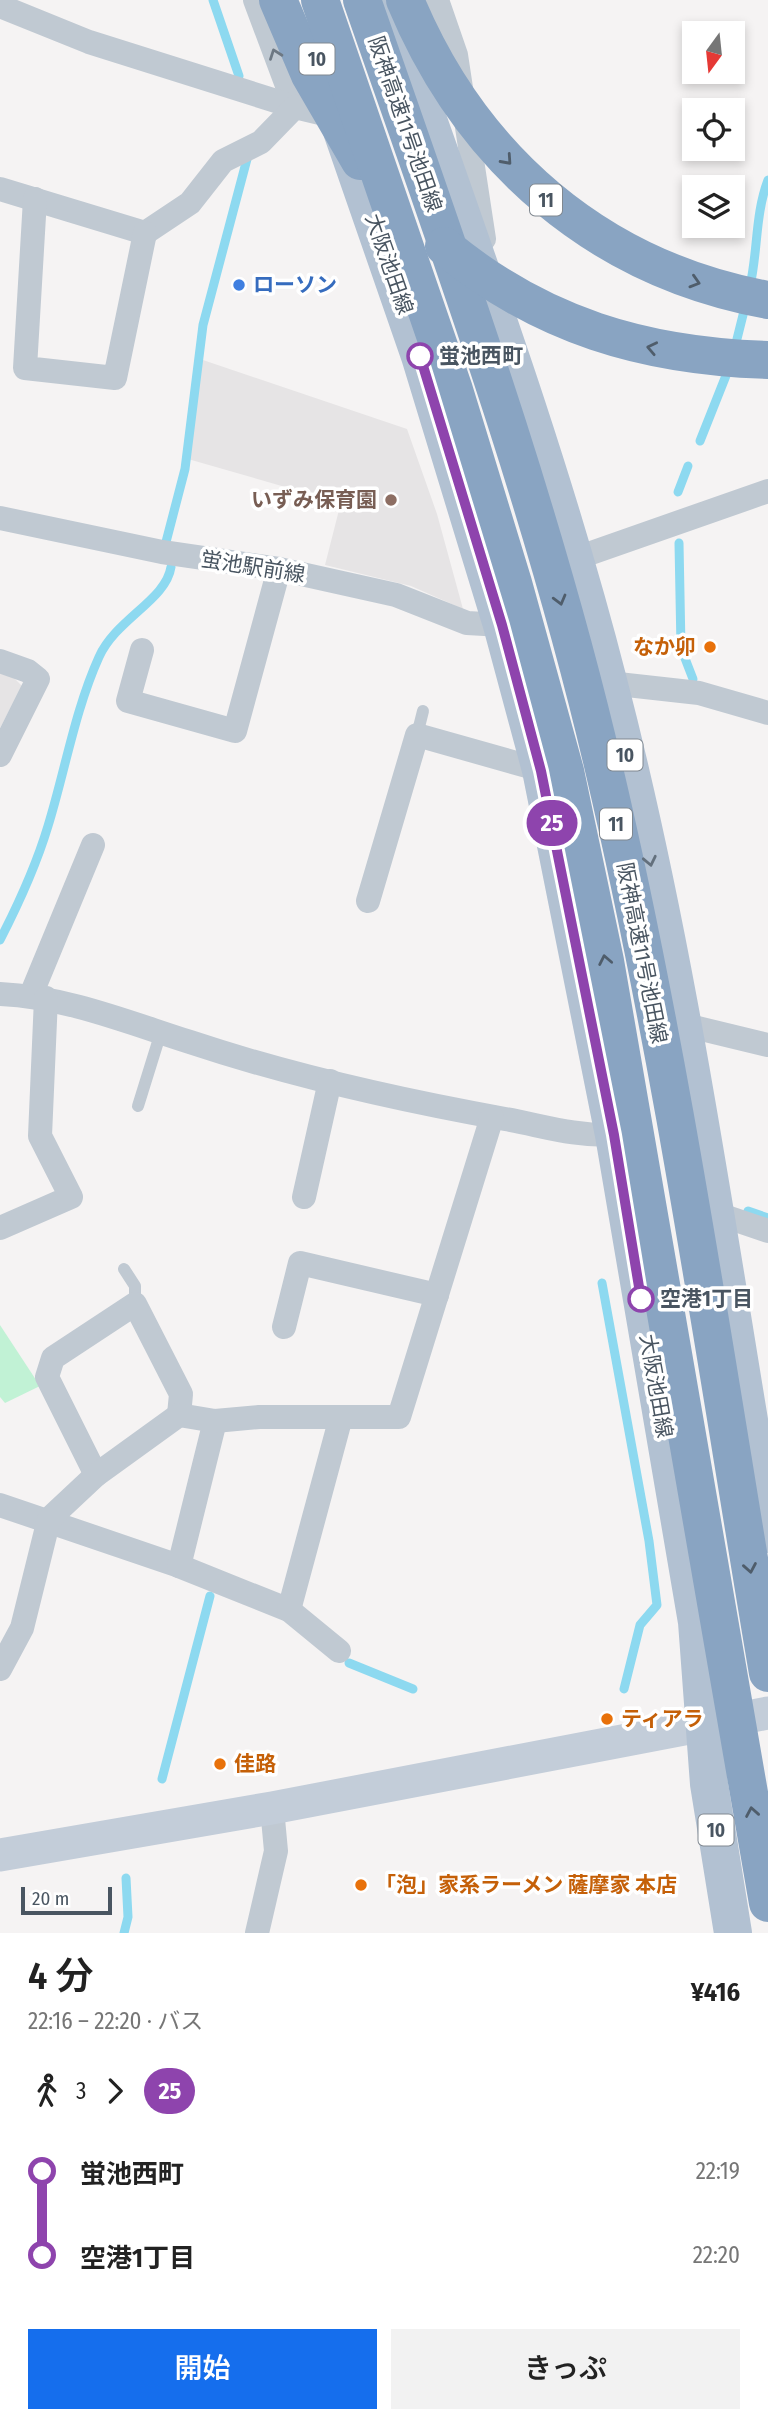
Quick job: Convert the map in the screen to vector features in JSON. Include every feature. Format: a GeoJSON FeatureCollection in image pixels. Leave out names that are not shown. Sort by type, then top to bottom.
{"type":"FeatureCollection","features":[{"type":"Feature","properties":{"kind":"highway","name":"阪神高速11号池田線"},"geometry":{"type":"LineString","coordinates":[[278,0],[310,75],[364,165],[425,230],[479,273],[532,306],[579,327],[628,343],[721,359],[768,360]]}},
{"type":"Feature","properties":{"kind":"highway","name":"11"},"geometry":{"type":"LineString","coordinates":[[320,0],[454,390],[513,583],[565,771],[605,961],[768,1903]]}},
{"type":"Feature","properties":{"kind":"highway","name":"阪神高速11号池田線"},"geometry":{"type":"LineString","coordinates":[[362,0],[491,377],[552,568],[604,766],[642,941],[676,1129],[768,1674]]}},
{"type":"Feature","properties":{"kind":"highway","name":"阪神高速11号池田線"},"geometry":{"type":"LineString","coordinates":[[404,0],[443,74],[475,122],[508,162],[548,201],[590,232],[638,259],[695,282],[768,300]]}},
{"type":"Feature","properties":{"kind":"main road","name":"大阪池田線"},"geometry":{"type":"LineString","coordinates":[[297,0],[402,298],[502,625],[541,771],[614,1135],[697,1622],[709,1784],[733,1933]]}},
{"type":"Feature","properties":{"kind":"main road","name":"10"},"geometry":{"type":"LineString","coordinates":[[386,0],[575,559],[609,682],[650,863],[681,1024],[768,1534]]}},
{"type":"Feature","properties":{"kind":"street"},"geometry":{"type":"LineString","coordinates":[[256,0],[295,107]]}},
{"type":"Feature","properties":{"kind":"street"},"geometry":{"type":"LineString","coordinates":[[437,0],[456,55],[496,319]]}},
{"type":"Feature","properties":{"kind":"street"},"geometry":{"type":"LineString","coordinates":[[0,6],[89,42],[295,107],[338,118],[426,115]]}},
{"type":"Feature","properties":{"kind":"street"},"geometry":{"type":"LineString","coordinates":[[35,199],[25,368],[116,378],[145,233],[190,203],[223,162],[261,142],[295,107]]}},
{"type":"Feature","properties":{"kind":"street"},"geometry":{"type":"LineString","coordinates":[[0,188],[145,233]]}},
{"type":"Feature","properties":{"kind":"street"},"geometry":{"type":"LineString","coordinates":[[575,559],[768,491]]}},
{"type":"Feature","properties":{"kind":"street","name":"蛍池駅前線"},"geometry":{"type":"LineString","coordinates":[[0,518],[162,552],[279,569],[396,595],[467,623],[502,625]]}},
{"type":"Feature","properties":{"kind":"street"},"geometry":{"type":"LineString","coordinates":[[142,650],[128,701],[235,731],[279,569]]}},
{"type":"Feature","properties":{"kind":"street"},"geometry":{"type":"LineString","coordinates":[[0,661],[28,671],[38,679],[0,755]]}},
{"type":"Feature","properties":{"kind":"street"},"geometry":{"type":"LineString","coordinates":[[609,682],[699,693],[768,713]]}},
{"type":"Feature","properties":{"kind":"street"},"geometry":{"type":"LineString","coordinates":[[368,901],[420,723],[541,771]]}},
{"type":"Feature","properties":{"kind":"street"},"geometry":{"type":"LineString","coordinates":[[0,1228],[71,1197],[40,1136],[38,997],[93,845]]}},
{"type":"Feature","properties":{"kind":"street"},"geometry":{"type":"LineString","coordinates":[[0,994],[38,997],[237,1057],[330,1081],[582,1136],[614,1135]]}},
{"type":"Feature","properties":{"kind":"street"},"geometry":{"type":"LineString","coordinates":[[681,1024],[768,1045]]}},
{"type":"Feature","properties":{"kind":"street"},"geometry":{"type":"LineString","coordinates":[[304,1197],[330,1081]]}},
{"type":"Feature","properties":{"kind":"street"},"geometry":{"type":"LineString","coordinates":[[0,1669],[22,1628],[49,1519],[96,1475],[179,1415],[215,1421],[259,1417],[399,1417],[492,1117]]}},
{"type":"Feature","properties":{"kind":"street"},"geometry":{"type":"LineString","coordinates":[[712,1212],[768,1231]]}},
{"type":"Feature","properties":{"kind":"street"},"geometry":{"type":"LineString","coordinates":[[284,1327],[300,1263],[437,1295]]}},
{"type":"Feature","properties":{"kind":"street"},"geometry":{"type":"LineString","coordinates":[[96,1475],[47,1377],[53,1358],[135,1304],[181,1394],[179,1415]]}},
{"type":"Feature","properties":{"kind":"street"},"geometry":{"type":"LineString","coordinates":[[289,1610],[341,1417]]}},
{"type":"Feature","properties":{"kind":"street"},"geometry":{"type":"LineString","coordinates":[[179,1566],[215,1421]]}},
{"type":"Feature","properties":{"kind":"street"},"geometry":{"type":"LineString","coordinates":[[0,1505],[49,1519],[179,1566],[289,1610],[339,1651]]}},
{"type":"Feature","properties":{"kind":"street"},"geometry":{"type":"LineString","coordinates":[[0,1855],[272,1808],[768,1713]]}},
{"type":"Feature","properties":{"kind":"street"},"geometry":{"type":"LineString","coordinates":[[257,1933],[275,1851],[272,1808]]}},
{"type":"Feature","properties":{"kind":"lane"},"geometry":{"type":"LineString","coordinates":[[138,1106],[161,1032]]}},
{"type":"Feature","properties":{"kind":"lane"},"geometry":{"type":"LineString","coordinates":[[124,1269],[135,1286],[135,1304]]}},
{"type":"Feature","properties":{"kind":"shaded area"},"geometry":{"type":"Polygon","coordinates":[[[200,359],[407,429],[437,514],[463,609],[411,586],[325,565],[339,510],[337,502],[188,459],[200,359]]]}},
{"type":"Feature","properties":{"kind":"shaded area"},"geometry":{"type":"Polygon","coordinates":[[[0,672],[12,676],[22,686],[0,728],[0,672]]]}},
{"type":"Feature","properties":{"kind":"green space"},"geometry":{"type":"Polygon","coordinates":[[[0,1325],[40,1386],[5,1403],[0,1397],[0,1325]]]}},
{"type":"Feature","properties":{"kind":"waterway"},"geometry":{"type":"LineString","coordinates":[[213,0],[239,76]]}},
{"type":"Feature","properties":{"kind":"waterway"},"geometry":{"type":"LineString","coordinates":[[166,542],[185,469],[203,325],[247,159]]}},
{"type":"Feature","properties":{"kind":"waterway"},"geometry":{"type":"LineString","coordinates":[[750,286],[761,206],[768,180]]}},
{"type":"Feature","properties":{"kind":"waterway"},"geometry":{"type":"LineString","coordinates":[[735,347],[746,303]]}},
{"type":"Feature","properties":{"kind":"waterway"},"geometry":{"type":"LineString","coordinates":[[700,441],[729,368]]}},
{"type":"Feature","properties":{"kind":"waterway"},"geometry":{"type":"LineString","coordinates":[[678,492],[688,466]]}},
{"type":"Feature","properties":{"kind":"waterway"},"geometry":{"type":"LineString","coordinates":[[679,543],[681,648],[693,679]]}},
{"type":"Feature","properties":{"kind":"waterway"},"geometry":{"type":"LineString","coordinates":[[0,940],[27,884],[43,841],[77,719],[99,657],[117,632],[160,590],[171,567]]}},
{"type":"Feature","properties":{"kind":"waterway"},"geometry":{"type":"LineString","coordinates":[[748,1211],[768,1218]]}},
{"type":"Feature","properties":{"kind":"waterway"},"geometry":{"type":"LineString","coordinates":[[602,1283],[649,1541],[657,1605],[640,1625],[624,1689]]}},
{"type":"Feature","properties":{"kind":"waterway"},"geometry":{"type":"LineString","coordinates":[[162,1779],[210,1596]]}},
{"type":"Feature","properties":{"kind":"waterway"},"geometry":{"type":"LineString","coordinates":[[349,1663],[413,1689]]}},
{"type":"Feature","properties":{"kind":"waterway"},"geometry":{"type":"LineString","coordinates":[[124,1933],[128,1917],[126,1878]]}},
{"type":"Feature","properties":{"kind":"bus line","name":"25"},"geometry":{"type":"LineString","coordinates":[[420,356],[502,625],[541,771],[614,1135],[641,1299]]}},
{"type":"Feature","properties":{"kind":"place","name":"ローソン"},"geometry":{"type":"Point","coordinates":[239,285]}},
{"type":"Feature","properties":{"kind":"place","name":"蛍池西町"},"geometry":{"type":"Point","coordinates":[420,356]}},
{"type":"Feature","properties":{"kind":"place","name":"いずみ保育園"},"geometry":{"type":"Point","coordinates":[391,500]}},
{"type":"Feature","properties":{"kind":"place","name":"なか卯"},"geometry":{"type":"Point","coordinates":[710,647]}},
{"type":"Feature","properties":{"kind":"place","name":"空港1丁目"},"geometry":{"type":"Point","coordinates":[641,1299]}},
{"type":"Feature","properties":{"kind":"place","name":"ティアラ"},"geometry":{"type":"Point","coordinates":[607,1719]}},
{"type":"Feature","properties":{"kind":"place","name":"佳路"},"geometry":{"type":"Point","coordinates":[220,1764]}},
{"type":"Feature","properties":{"kind":"place","name":"「泡」家系ラーメン 薩摩家 本店"},"geometry":{"type":"Point","coordinates":[361,1885]}}]}
